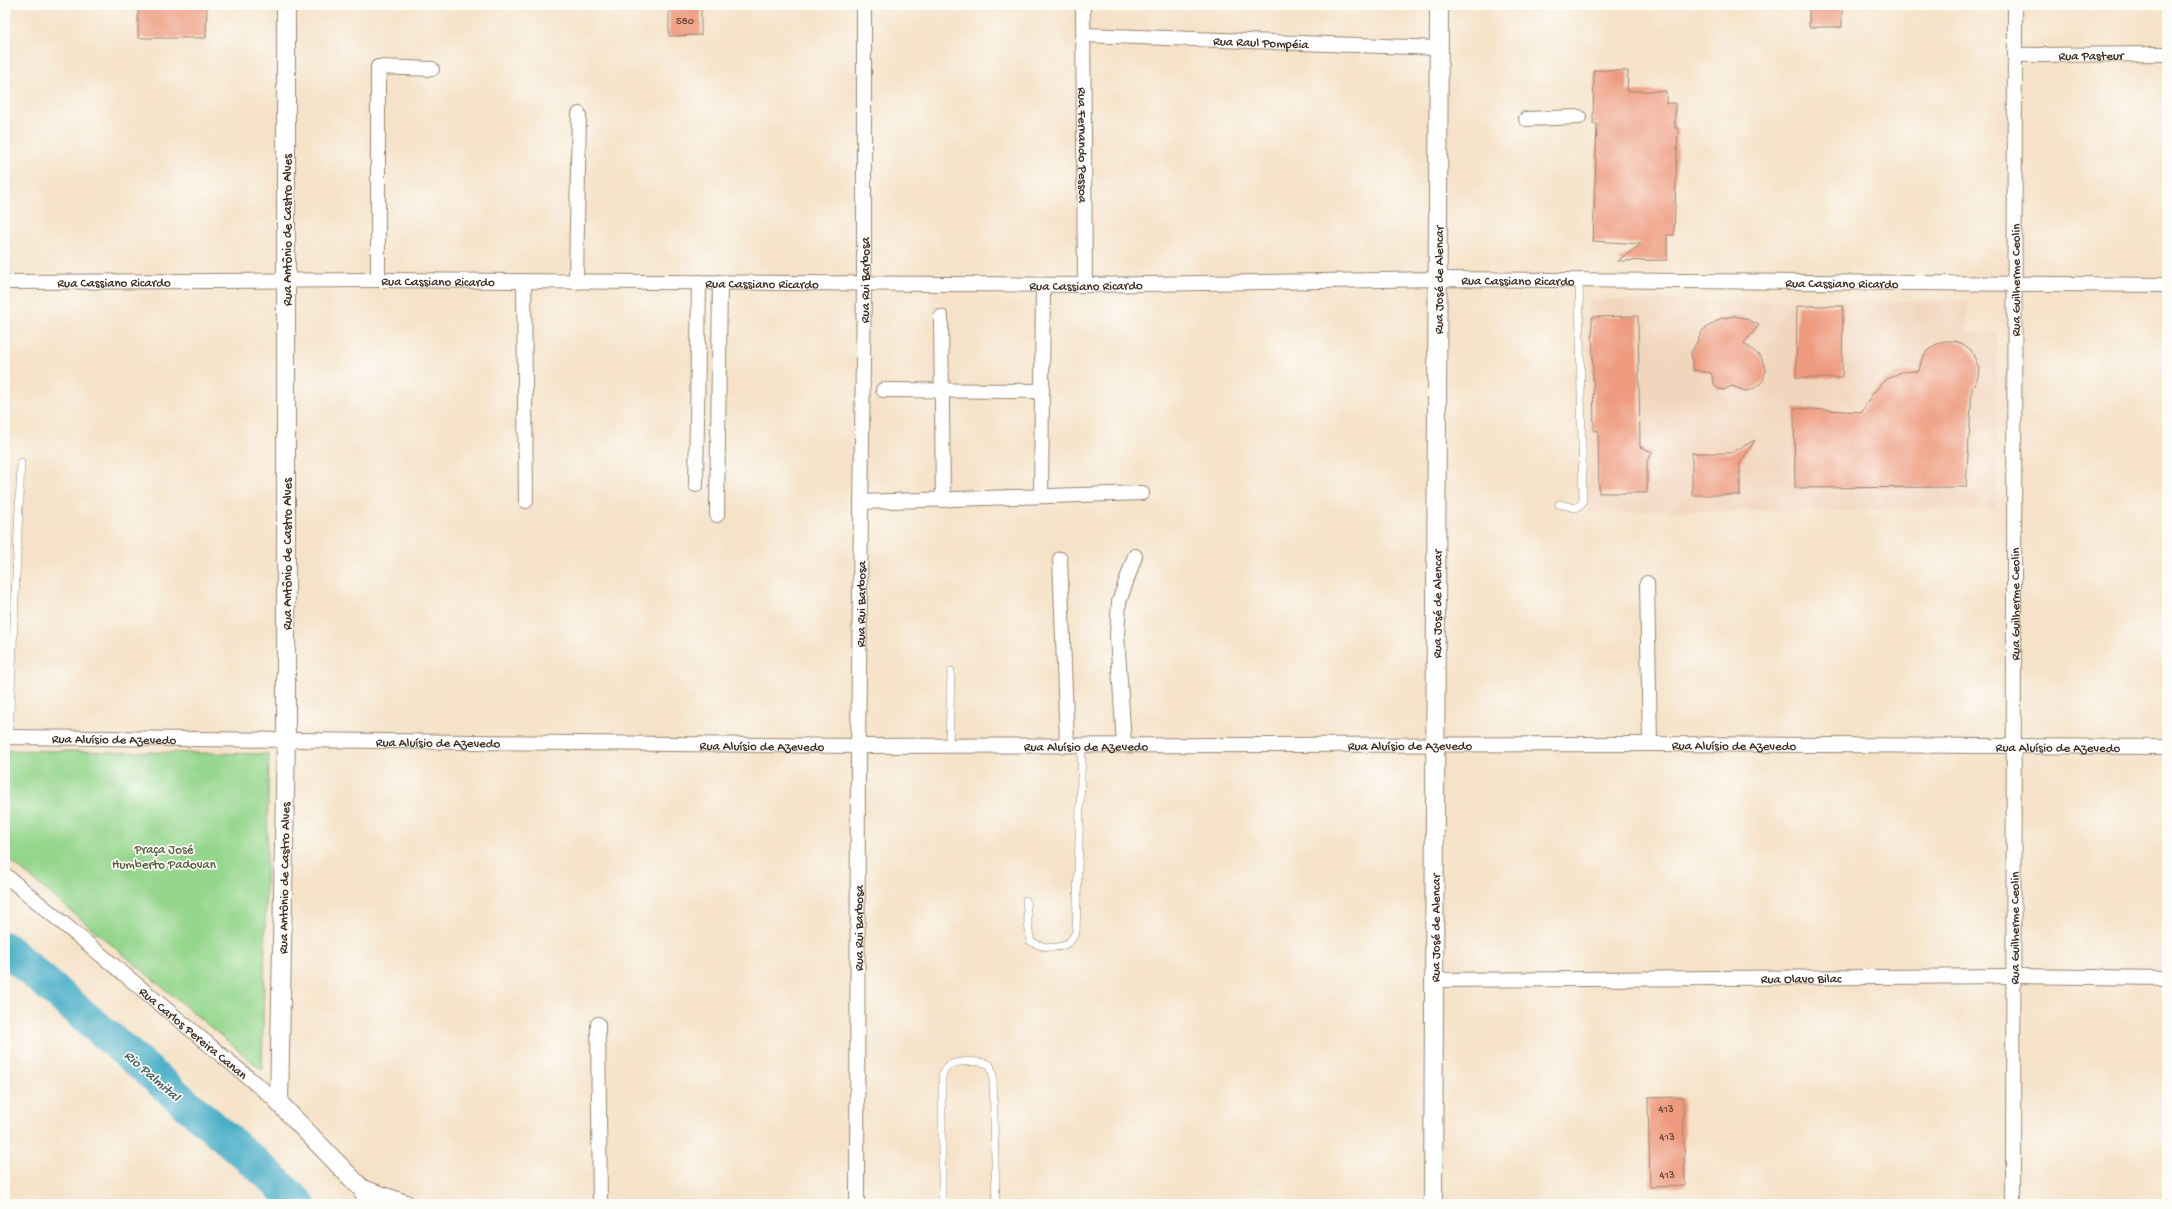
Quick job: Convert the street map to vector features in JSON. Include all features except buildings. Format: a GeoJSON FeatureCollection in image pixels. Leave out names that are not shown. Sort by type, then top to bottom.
{"type":"FeatureCollection","features":[{"type":"Feature","properties":{"kind":"street","name":"Rua Antônio de Castro Alves"},"geometry":{"type":"LineString","coordinates":[[279,1103],[286,738],[286,5]]}},
{"type":"Feature","properties":{"kind":"street","name":"Rua Rui Barbosa"},"geometry":{"type":"LineString","coordinates":[[858,1204],[858,746],[864,284],[864,5]]}},
{"type":"Feature","properties":{"kind":"street","name":"Rua Fernando Pessoa"},"geometry":{"type":"LineString","coordinates":[[1083,5],[1085,285]]}},
{"type":"Feature","properties":{"kind":"street","name":"Rua José de Alencar"},"geometry":{"type":"LineString","coordinates":[[1433,1204],[1439,5]]}},
{"type":"Feature","properties":{"kind":"street","name":"Rua Guilherme Ceolin"},"geometry":{"type":"LineString","coordinates":[[2013,1204],[2015,5]]}},
{"type":"Feature","properties":{"kind":"street","name":"Rua Raul Pompéia"},"geometry":{"type":"LineString","coordinates":[[1083,35],[1439,48]]}},
{"type":"Feature","properties":{"kind":"street","name":"Rua Pasteur"},"geometry":{"type":"LineString","coordinates":[[2015,55],[2167,54]]}},
{"type":"Feature","properties":{"kind":"street"},"geometry":{"type":"LineString","coordinates":[[378,280],[378,67],[432,69]]}},
{"type":"Feature","properties":{"kind":"street"},"geometry":{"type":"LineString","coordinates":[[576,282],[579,114]]}},
{"type":"Feature","properties":{"kind":"street"},"geometry":{"type":"LineString","coordinates":[[1526,119],[1579,117]]}},
{"type":"Feature","properties":{"kind":"street","name":"Rua Cassiano Ricardo"},"geometry":{"type":"LineString","coordinates":[[5,282],[378,280],[1085,285],[1438,279],[2167,285]]}},
{"type":"Feature","properties":{"kind":"street"},"geometry":{"type":"LineString","coordinates":[[524,282],[526,501]]}},
{"type":"Feature","properties":{"kind":"street"},"geometry":{"type":"LineString","coordinates":[[696,484],[699,282]]}},
{"type":"Feature","properties":{"kind":"street"},"geometry":{"type":"LineString","coordinates":[[717,515],[720,282]]}},
{"type":"Feature","properties":{"kind":"street"},"geometry":{"type":"LineString","coordinates":[[1041,496],[1043,284]]}},
{"type":"Feature","properties":{"kind":"street"},"geometry":{"type":"LineString","coordinates":[[941,317],[942,500]]}},
{"type":"Feature","properties":{"kind":"street"},"geometry":{"type":"LineString","coordinates":[[882,390],[1042,391]]}},
{"type":"Feature","properties":{"kind":"street"},"geometry":{"type":"LineString","coordinates":[[861,502],[1142,493]]}},
{"type":"Feature","properties":{"kind":"street"},"geometry":{"type":"LineString","coordinates":[[1124,744],[1117,635],[1120,602],[1135,556]]}},
{"type":"Feature","properties":{"kind":"street"},"geometry":{"type":"LineString","coordinates":[[1060,559],[1067,745]]}},
{"type":"Feature","properties":{"kind":"street"},"geometry":{"type":"LineString","coordinates":[[1647,583],[1650,744]]}},
{"type":"Feature","properties":{"kind":"street","name":"Rua Aluísio de Azevedo"},"geometry":{"type":"LineString","coordinates":[[7,737],[286,738],[858,746],[1124,744],[2014,744],[2167,747]]}},
{"type":"Feature","properties":{"kind":"street","name":"Rua Carlos Pereira Canan"},"geometry":{"type":"LineString","coordinates":[[5,875],[279,1103],[366,1197]]}},
{"type":"Feature","properties":{"kind":"street","name":"Rua Olavo Bilac"},"geometry":{"type":"LineString","coordinates":[[1435,980],[2014,976],[2167,978]]}},
{"type":"Feature","properties":{"kind":"street"},"geometry":{"type":"LineString","coordinates":[[598,1024],[600,1204]]}},
{"type":"Feature","properties":{"kind":"street"},"geometry":{"type":"LineString","coordinates":[[366,1197],[406,1204]]}},
{"type":"Feature","properties":{"kind":"lane"},"geometry":{"type":"LineString","coordinates":[[1559,504],[1576,508],[1583,502],[1579,281]]}},
{"type":"Feature","properties":{"kind":"lane"},"geometry":{"type":"LineString","coordinates":[[7,737],[22,462]]}},
{"type":"Feature","properties":{"kind":"lane"},"geometry":{"type":"LineString","coordinates":[[949,745],[951,671]]}},
{"type":"Feature","properties":{"kind":"lane"},"geometry":{"type":"LineString","coordinates":[[1026,900],[1030,941],[1040,946],[1060,946],[1070,942],[1076,932],[1082,745]]}},
{"type":"Feature","properties":{"kind":"lane"},"geometry":{"type":"LineString","coordinates":[[942,1204],[942,1076],[946,1068],[953,1063],[985,1062],[990,1065],[993,1075],[996,1204]]}},
{"type":"Feature","properties":{"kind":"shaded area"},"geometry":{"type":"Polygon","coordinates":[[[1588,300],[1967,301],[1966,332],[1997,332],[1996,509],[1589,512],[1588,300]]]}},
{"type":"Feature","properties":{"kind":"green space","name":"Praça José Humberto Padovan"},"geometry":{"type":"Polygon","coordinates":[[[5,750],[269,754],[262,1070],[5,856],[5,750]]]}},
{"type":"Feature","properties":{"kind":"waterway","name":"Rio Palmital"},"geometry":{"type":"LineString","coordinates":[[5,948],[269,1175],[299,1204]]}}]}
